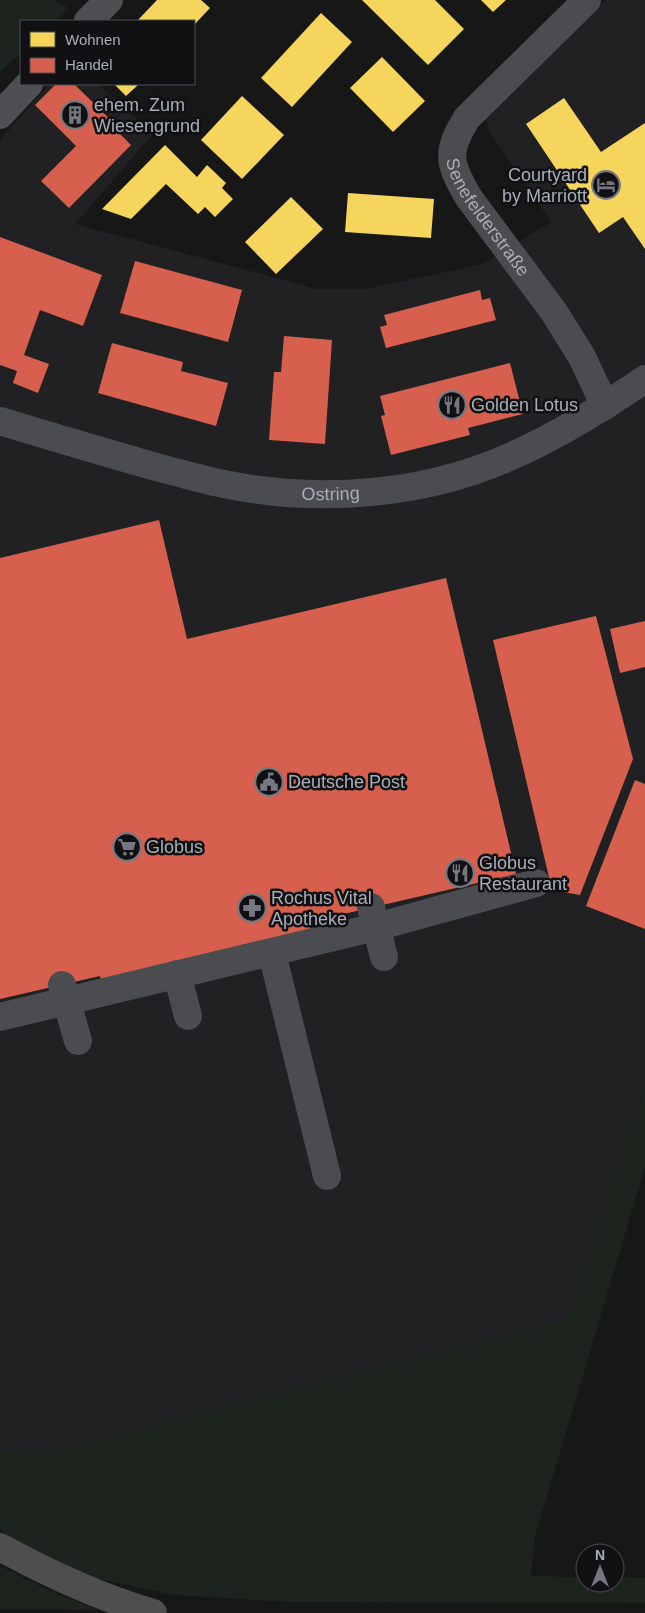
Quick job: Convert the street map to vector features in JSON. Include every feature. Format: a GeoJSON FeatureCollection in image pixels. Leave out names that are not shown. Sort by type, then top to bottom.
{"type":"FeatureCollection","features":[{"type":"Feature","properties":{"kind":"highway"},"geometry":{"type":"LineString","coordinates":[[0,1547],[48,1573],[115,1601],[153,1613]]}},
{"type":"Feature","properties":{"kind":"main road"},"geometry":{"type":"LineString","coordinates":[[89,20],[109,0]]}},
{"type":"Feature","properties":{"kind":"main road"},"geometry":{"type":"LineString","coordinates":[[0,115],[29,85]]}},
{"type":"Feature","properties":{"kind":"street","name":"Senefelderstraße"},"geometry":{"type":"LineString","coordinates":[[587,0],[467,118],[458,132],[450,156],[458,179],[469,198],[554,312],[582,357],[605,406]]}},
{"type":"Feature","properties":{"kind":"street","name":"Ostring"},"geometry":{"type":"LineString","coordinates":[[0,421],[104,452],[229,485],[301,494],[349,494],[429,483],[506,459],[542,442],[605,406],[645,379]]}},
{"type":"Feature","properties":{"kind":"street"},"geometry":{"type":"LineString","coordinates":[[0,1017],[64,992],[177,974],[272,953],[374,917],[536,883]]}},
{"type":"Feature","properties":{"kind":"street"},"geometry":{"type":"LineString","coordinates":[[374,917],[384,957]]}},
{"type":"Feature","properties":{"kind":"street"},"geometry":{"type":"LineString","coordinates":[[272,953],[327,1176]]}},
{"type":"Feature","properties":{"kind":"street"},"geometry":{"type":"LineString","coordinates":[[177,974],[188,1016]]}},
{"type":"Feature","properties":{"kind":"street"},"geometry":{"type":"LineString","coordinates":[[64,992],[78,1041]]}},
{"type":"Feature","properties":{"kind":"shaded area"},"geometry":{"type":"Polygon","coordinates":[[[0,0],[55,0],[68,8],[56,20],[20,20],[20,54],[0,72],[0,0]]]}},
{"type":"Feature","properties":{"kind":"shaded area"},"geometry":{"type":"Polygon","coordinates":[[[606,0],[645,0],[645,1087],[565,1321],[39,1454],[0,1451],[0,140],[48,85],[98,85],[154,133],[75,224],[317,289],[366,289],[483,264],[551,222],[489,131],[485,119],[606,0]]]}},
{"type":"Feature","properties":{"kind":"shaded area"},"geometry":{"type":"Polygon","coordinates":[[[645,1087],[645,1167],[535,1536],[531,1576],[575,1577],[575,1593],[625,1593],[625,1577],[645,1578],[645,1603],[288,1602],[175,1595],[85,1576],[21,1545],[0,1529],[0,1451],[39,1454],[565,1321],[645,1087]]]}},
{"type":"Feature","properties":{"kind":"shaded area"},"geometry":{"type":"Polygon","coordinates":[[[0,1566],[44,1588],[98,1610],[0,1609],[0,1566]]]}},
{"type":"Feature","properties":{"kind":"building: Wohnen"},"geometry":{"type":"Polygon","coordinates":[[[157,0],[201,0],[210,8],[195,24],[195,20],[138,20],[157,0]]]}},
{"type":"Feature","properties":{"kind":"building: Wohnen"},"geometry":{"type":"Polygon","coordinates":[[[362,0],[435,0],[464,29],[428,65],[362,0]]]}},
{"type":"Feature","properties":{"kind":"building: Wohnen"},"geometry":{"type":"Polygon","coordinates":[[[481,0],[506,0],[493,12],[481,0]]]}},
{"type":"Feature","properties":{"kind":"building: Wohnen"},"geometry":{"type":"Polygon","coordinates":[[[321,13],[352,42],[292,107],[261,78],[321,13]]]}},
{"type":"Feature","properties":{"kind":"building: Wohnen"},"geometry":{"type":"Polygon","coordinates":[[[382,57],[425,101],[393,132],[350,88],[382,57]]]}},
{"type":"Feature","properties":{"kind":"building: Wohnen"},"geometry":{"type":"Polygon","coordinates":[[[115,85],[138,85],[126,96],[115,85]]]}},
{"type":"Feature","properties":{"kind":"building: Wohnen"},"geometry":{"type":"Polygon","coordinates":[[[242,96],[284,135],[242,179],[201,140],[242,96]]]}},
{"type":"Feature","properties":{"kind":"building: Wohnen","name":"Courtyard by Marriott"},"geometry":{"type":"Polygon","coordinates":[[[564,98],[601,152],[645,123],[645,249],[623,217],[599,233],[526,124],[564,98]]]}},
{"type":"Feature","properties":{"kind":"building: Wohnen"},"geometry":{"type":"Polygon","coordinates":[[[165,145],[197,177],[207,165],[226,183],[222,188],[233,199],[215,217],[205,207],[198,214],[166,184],[131,219],[102,209],[165,145]]]}},
{"type":"Feature","properties":{"kind":"building: Wohnen"},"geometry":{"type":"Polygon","coordinates":[[[348,193],[434,199],[431,238],[345,232],[348,193]]]}},
{"type":"Feature","properties":{"kind":"building: Wohnen"},"geometry":{"type":"Polygon","coordinates":[[[291,197],[323,229],[276,274],[245,242],[291,197]]]}},
{"type":"Feature","properties":{"kind":"building: Handel"},"geometry":{"type":"Polygon","coordinates":[[[55,85],[75,85],[115,124],[112,126],[131,145],[69,208],[41,181],[76,146],[35,105],[55,85]]]}},
{"type":"Feature","properties":{"kind":"building: Handel"},"geometry":{"type":"Polygon","coordinates":[[[0,237],[102,275],[83,326],[40,310],[24,355],[49,364],[38,393],[13,383],[17,371],[0,365],[0,237]]]}},
{"type":"Feature","properties":{"kind":"building: Handel"},"geometry":{"type":"Polygon","coordinates":[[[135,261],[242,290],[228,342],[120,313],[135,261]]]}},
{"type":"Feature","properties":{"kind":"building: Handel"},"geometry":{"type":"Polygon","coordinates":[[[480,290],[482,300],[490,298],[496,320],[386,348],[380,327],[387,325],[384,315],[480,290]]]}},
{"type":"Feature","properties":{"kind":"building: Handel"},"geometry":{"type":"Polygon","coordinates":[[[284,336],[332,340],[325,444],[269,440],[274,372],[281,372],[284,336]]]}},
{"type":"Feature","properties":{"kind":"building: Handel"},"geometry":{"type":"Polygon","coordinates":[[[112,343],[183,362],[181,371],[228,383],[216,426],[98,393],[112,343]]]}},
{"type":"Feature","properties":{"kind":"building: Handel","name":"Golden Lotus"},"geometry":{"type":"Polygon","coordinates":[[[510,363],[523,414],[468,428],[470,435],[391,455],[381,416],[385,415],[380,396],[510,363]]]}},
{"type":"Feature","properties":{"kind":"building: Handel"},"geometry":{"type":"Polygon","coordinates":[[[159,520],[187,639],[446,578],[516,874],[309,922],[312,935],[102,985],[100,976],[0,999],[0,558],[159,520]]]}},
{"type":"Feature","properties":{"kind":"building: Handel"},"geometry":{"type":"Polygon","coordinates":[[[596,616],[633,759],[580,895],[552,890],[493,640],[596,616]]]}},
{"type":"Feature","properties":{"kind":"building: Handel"},"geometry":{"type":"Polygon","coordinates":[[[645,621],[645,667],[620,673],[610,629],[645,621]]]}},
{"type":"Feature","properties":{"kind":"building: Handel"},"geometry":{"type":"Polygon","coordinates":[[[635,780],[645,784],[645,929],[586,906],[635,780]]]}},
{"type":"Feature","properties":{"kind":"place","name":"ehem. Zum Wiesengrund"},"geometry":{"type":"Point","coordinates":[75,115]}},
{"type":"Feature","properties":{"kind":"place","name":"Courtyard by Marriott"},"geometry":{"type":"Point","coordinates":[606,185]}},
{"type":"Feature","properties":{"kind":"place","name":"Golden Lotus"},"geometry":{"type":"Point","coordinates":[452,405]}},
{"type":"Feature","properties":{"kind":"place","name":"Deutsche Post"},"geometry":{"type":"Point","coordinates":[269,782]}},
{"type":"Feature","properties":{"kind":"place","name":"Globus"},"geometry":{"type":"Point","coordinates":[127,847]}},
{"type":"Feature","properties":{"kind":"place","name":"Globus Restaurant"},"geometry":{"type":"Point","coordinates":[460,873]}},
{"type":"Feature","properties":{"kind":"place","name":"Rochus Vital Apotheke"},"geometry":{"type":"Point","coordinates":[252,908]}}]}
